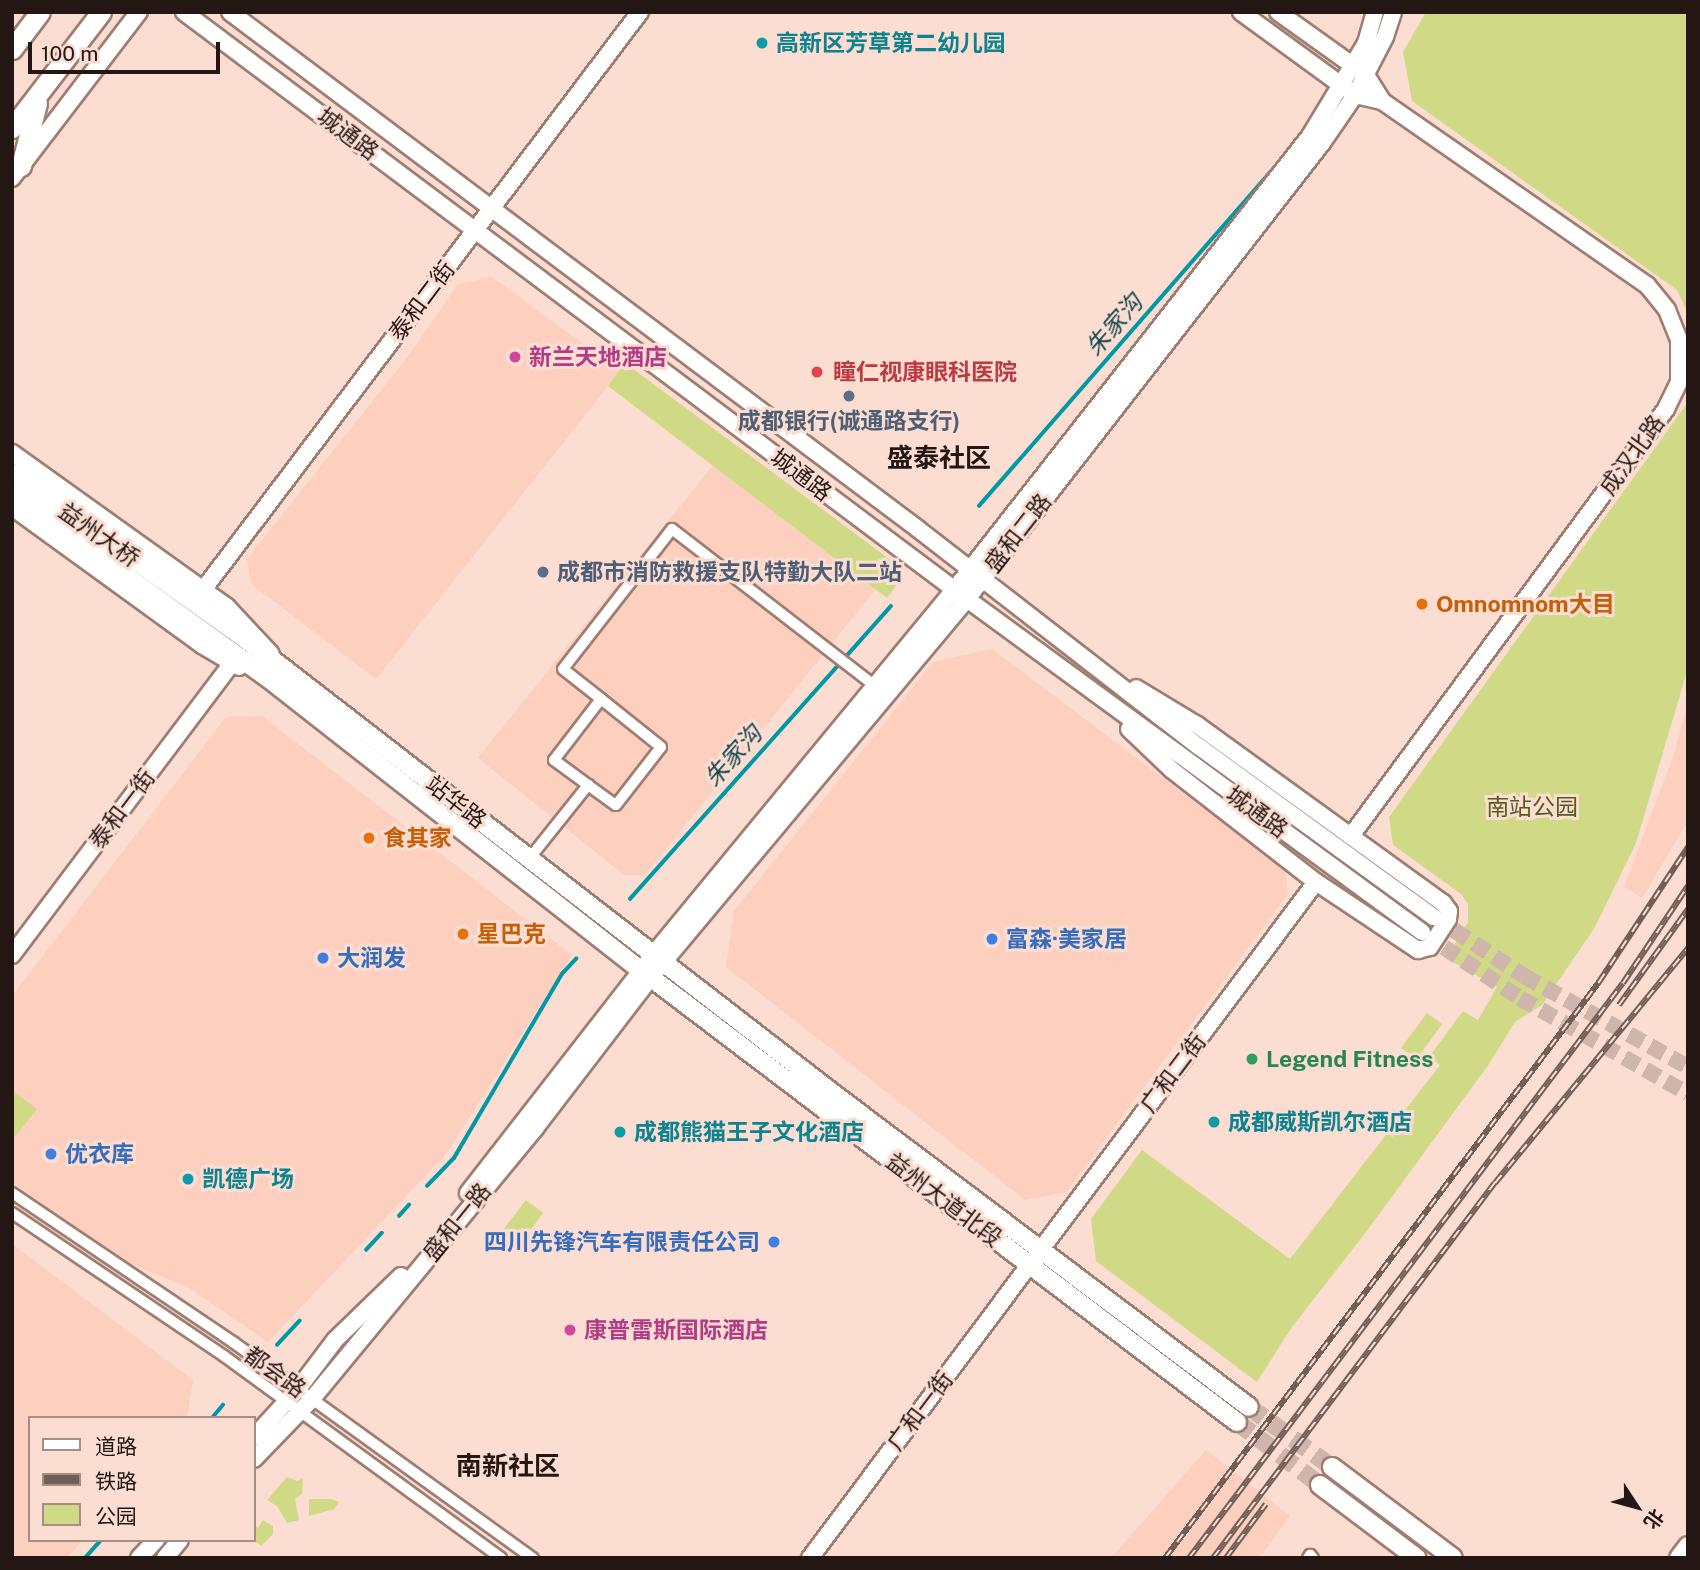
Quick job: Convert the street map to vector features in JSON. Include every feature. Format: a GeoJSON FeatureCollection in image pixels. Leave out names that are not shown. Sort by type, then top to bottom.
{"type":"FeatureCollection","features":[{"type":"Feature","properties":{"kind":"highway"},"geometry":{"type":"LineString","coordinates":[[12,49],[40,12]]}},
{"type":"Feature","properties":{"kind":"highway"},"geometry":{"type":"LineString","coordinates":[[12,128],[101,12]]}},
{"type":"Feature","properties":{"kind":"highway"},"geometry":{"type":"LineString","coordinates":[[17,172],[39,93]]}},
{"type":"Feature","properties":{"kind":"main road","name":"益州大桥"},"geometry":{"type":"LineString","coordinates":[[12,473],[181,604]]}},
{"type":"Feature","properties":{"kind":"main road","name":"益州大桥"},"geometry":{"type":"LineString","coordinates":[[12,494],[181,604]]}},
{"type":"Feature","properties":{"kind":"main road","name":"站华路"},"geometry":{"type":"LineString","coordinates":[[181,604],[248,641],[273,671],[652,966]]}},
{"type":"Feature","properties":{"kind":"main road"},"geometry":{"type":"LineString","coordinates":[[181,604],[273,671]]}},
{"type":"Feature","properties":{"kind":"main road","name":"站华路"},"geometry":{"type":"LineString","coordinates":[[273,671],[529,859],[652,966]]}},
{"type":"Feature","properties":{"kind":"main road","name":"益州大道北段"},"geometry":{"type":"LineString","coordinates":[[652,966],[1034,1257],[1237,1422]]}},
{"type":"Feature","properties":{"kind":"main road","name":"益州大道北段"},"geometry":{"type":"LineString","coordinates":[[1034,1257],[1249,1406]]}},
{"type":"Feature","properties":{"kind":"main road"},"geometry":{"type":"LineString","coordinates":[[1332,1467],[1453,1558]]}},
{"type":"Feature","properties":{"kind":"main road"},"geometry":{"type":"LineString","coordinates":[[1320,1485],[1417,1558]]}},
{"type":"Feature","properties":{"kind":"main road"},"geometry":{"type":"LineString","coordinates":[[1679,1558],[1688,1546]]}},
{"type":"Feature","properties":{"kind":"street"},"geometry":{"type":"LineString","coordinates":[[17,172],[139,12]]}},
{"type":"Feature","properties":{"kind":"street","name":"城通路"},"geometry":{"type":"LineString","coordinates":[[184,12],[960,595],[1422,932]]}},
{"type":"Feature","properties":{"kind":"street","name":"城通路"},"geometry":{"type":"LineString","coordinates":[[230,12],[1089,663],[1433,917]]}},
{"type":"Feature","properties":{"kind":"street","name":"泰和二街"},"geometry":{"type":"LineString","coordinates":[[203,590],[640,12]]}},
{"type":"Feature","properties":{"kind":"street","name":"成汉北路"},"geometry":{"type":"LineString","coordinates":[[1241,12],[1349,90],[1382,101],[1647,285],[1662,302],[1675,326],[1681,369],[1674,395],[1658,421],[1350,836]]}},
{"type":"Feature","properties":{"kind":"street","name":"成汉北路"},"geometry":{"type":"LineString","coordinates":[[1278,12],[1359,70],[1382,101]]}},
{"type":"Feature","properties":{"kind":"street"},"geometry":{"type":"LineString","coordinates":[[1359,70],[1375,12]]}},
{"type":"Feature","properties":{"kind":"street"},"geometry":{"type":"LineString","coordinates":[[652,966],[976,575],[1310,136],[1349,90],[1393,12]]}},
{"type":"Feature","properties":{"kind":"street"},"geometry":{"type":"LineString","coordinates":[[12,453],[203,590],[244,623],[273,671]]}},
{"type":"Feature","properties":{"kind":"street"},"geometry":{"type":"LineString","coordinates":[[12,507],[232,663],[273,671]]}},
{"type":"Feature","properties":{"kind":"street"},"geometry":{"type":"LineString","coordinates":[[601,699],[555,760],[616,805],[661,747],[601,699],[563,669],[672,529],[875,686]]}},
{"type":"Feature","properties":{"kind":"street"},"geometry":{"type":"LineString","coordinates":[[652,966],[875,686],[960,595]]}},
{"type":"Feature","properties":{"kind":"street","name":"泰和一街"},"geometry":{"type":"LineString","coordinates":[[12,955],[232,663]]}},
{"type":"Feature","properties":{"kind":"street"},"geometry":{"type":"LineString","coordinates":[[1077,679],[1172,770],[1316,882],[1418,950],[1430,947],[1448,919],[1449,911],[1443,903],[1197,725],[1089,663]]}},
{"type":"Feature","properties":{"kind":"street"},"geometry":{"type":"LineString","coordinates":[[529,859],[587,785]]}},
{"type":"Feature","properties":{"kind":"street","name":"广和二街"},"geometry":{"type":"LineString","coordinates":[[1034,1257],[1316,882]]}},
{"type":"Feature","properties":{"kind":"street","name":"盛和一路"},"geometry":{"type":"LineString","coordinates":[[256,1456],[293,1408],[298,1389],[335,1340],[423,1251],[652,966]]}},
{"type":"Feature","properties":{"kind":"street","name":"盛和一路"},"geometry":{"type":"LineString","coordinates":[[256,1436],[293,1408],[312,1399],[536,1127],[652,966]]}},
{"type":"Feature","properties":{"kind":"street","name":"都会路"},"geometry":{"type":"LineString","coordinates":[[12,1193],[298,1389],[533,1558]]}},
{"type":"Feature","properties":{"kind":"street","name":"都会路"},"geometry":{"type":"LineString","coordinates":[[12,1213],[224,1356],[501,1558]]}},
{"type":"Feature","properties":{"kind":"street","name":"广和一街"},"geometry":{"type":"LineString","coordinates":[[810,1558],[1034,1257]]}},
{"type":"Feature","properties":{"kind":"street"},"geometry":{"type":"LineString","coordinates":[[139,1558],[154,1542]]}},
{"type":"Feature","properties":{"kind":"street"},"geometry":{"type":"LineString","coordinates":[[164,1558],[178,1542]]}},
{"type":"Feature","properties":{"kind":"street"},"geometry":{"type":"LineString","coordinates":[[1308,1558],[1310,1555],[1313,1558]]}},
{"type":"Feature","properties":{"kind":"shaded area"},"geometry":{"type":"Polygon","coordinates":[[[492,277],[620,371],[376,679],[251,584],[247,559],[406,359],[458,284],[492,277]]]}},
{"type":"Feature","properties":{"kind":"shaded area"},"geometry":{"type":"Polygon","coordinates":[[[713,465],[876,589],[645,875],[624,875],[478,758],[713,465]]]}},
{"type":"Feature","properties":{"kind":"shaded area","name":"富森·美家居"},"geometry":{"type":"Polygon","coordinates":[[[992,649],[1285,870],[1288,894],[1066,1192],[1025,1200],[726,967],[734,911],[933,662],[992,649]]]}},
{"type":"Feature","properties":{"kind":"shaded area"},"geometry":{"type":"Polygon","coordinates":[[[1688,703],[1688,821],[1642,898],[1624,887],[1673,757],[1688,703]]]}},
{"type":"Feature","properties":{"kind":"shaded area"},"geometry":{"type":"Polygon","coordinates":[[[262,716],[572,955],[447,1153],[268,1342],[188,1287],[126,1262],[12,1182],[12,996],[226,717],[262,716]]]}},
{"type":"Feature","properties":{"kind":"shaded area"},"geometry":{"type":"Polygon","coordinates":[[[12,1244],[193,1380],[187,1416],[28,1416],[28,1542],[81,1542],[67,1558],[12,1558],[12,1244]]]}},
{"type":"Feature","properties":{"kind":"shaded area"},"geometry":{"type":"Polygon","coordinates":[[[1206,1450],[1290,1516],[1259,1558],[1111,1558],[1206,1450]]]}},
{"type":"Feature","properties":{"kind":"green space"},"geometry":{"type":"Polygon","coordinates":[[[1426,12],[1688,12],[1688,314],[1677,290],[1412,101],[1403,52],[1426,12]]]}},
{"type":"Feature","properties":{"kind":"green space"},"geometry":{"type":"Polygon","coordinates":[[[625,363],[888,558],[898,583],[887,598],[608,386],[625,363]]]}},
{"type":"Feature","properties":{"kind":"green space","name":"南站公园"},"geometry":{"type":"Polygon","coordinates":[[[1688,402],[1688,668],[1636,843],[1595,927],[1542,1005],[1515,1022],[1489,1064],[1366,1232],[1292,1327],[1257,1382],[1096,1261],[1091,1219],[1142,1150],[1290,1259],[1440,1065],[1429,1057],[1463,1011],[1478,1020],[1497,987],[1446,958],[1468,922],[1468,904],[1461,894],[1393,845],[1389,817],[1688,402]]]}},
{"type":"Feature","properties":{"kind":"green space"},"geometry":{"type":"Polygon","coordinates":[[[1427,1013],[1442,1024],[1417,1059],[1401,1048],[1427,1013]]]}},
{"type":"Feature","properties":{"kind":"green space"},"geometry":{"type":"Polygon","coordinates":[[[12,1090],[37,1109],[12,1140],[12,1090]]]}},
{"type":"Feature","properties":{"kind":"green space"},"geometry":{"type":"Polygon","coordinates":[[[526,1200],[543,1213],[521,1243],[503,1230],[526,1200]]]}},
{"type":"Feature","properties":{"kind":"green space"},"geometry":{"type":"Polygon","coordinates":[[[287,1477],[297,1481],[303,1478],[302,1494],[295,1499],[299,1520],[287,1523],[277,1506],[267,1500],[287,1477]]]}},
{"type":"Feature","properties":{"kind":"green space"},"geometry":{"type":"Polygon","coordinates":[[[309,1499],[331,1499],[339,1502],[334,1509],[309,1516],[309,1499]]]}},
{"type":"Feature","properties":{"kind":"green space"},"geometry":{"type":"Polygon","coordinates":[[[263,1520],[273,1526],[273,1534],[261,1546],[256,1542],[256,1526],[258,1528],[263,1520]]]}},
{"type":"Feature","properties":{"kind":"waterway","name":"朱家沟"},"geometry":{"type":"LineString","coordinates":[[979,506],[1275,167]]}},
{"type":"Feature","properties":{"kind":"waterway","name":"朱家沟"},"geometry":{"type":"LineString","coordinates":[[630,899],[891,606]]}},
{"type":"Feature","properties":{"kind":"waterway","name":"朱家沟"},"geometry":{"type":"LineString","coordinates":[[427,1186],[454,1158],[562,974],[576,959]]}},
{"type":"Feature","properties":{"kind":"waterway","name":"朱家沟"},"geometry":{"type":"LineString","coordinates":[[399,1216],[409,1205]]}},
{"type":"Feature","properties":{"kind":"waterway","name":"朱家沟"},"geometry":{"type":"LineString","coordinates":[[366,1250],[382,1233]]}},
{"type":"Feature","properties":{"kind":"waterway","name":"朱家沟"},"geometry":{"type":"LineString","coordinates":[[277,1345],[299,1321]]}},
{"type":"Feature","properties":{"kind":"waterway","name":"朱家沟"},"geometry":{"type":"LineString","coordinates":[[214,1416],[223,1405]]}},
{"type":"Feature","properties":{"kind":"waterway","name":"朱家沟"},"geometry":{"type":"LineString","coordinates":[[85,1558],[99,1542]]}},
{"type":"Feature","properties":{"kind":"tunnel"},"geometry":{"type":"LineString","coordinates":[[1434,917],[1524,976],[1688,1067]]}},
{"type":"Feature","properties":{"kind":"tunnel"},"geometry":{"type":"LineString","coordinates":[[1424,934],[1520,998],[1688,1094]]}},
{"type":"Feature","properties":{"kind":"tunnel"},"geometry":{"type":"LineString","coordinates":[[1249,1407],[1332,1467]]}},
{"type":"Feature","properties":{"kind":"tunnel"},"geometry":{"type":"LineString","coordinates":[[1237,1422],[1320,1485]]}},
{"type":"Feature","properties":{"kind":"railway"},"geometry":{"type":"LineString","coordinates":[[1165,1558],[1599,982],[1688,847]]}},
{"type":"Feature","properties":{"kind":"railway"},"geometry":{"type":"LineString","coordinates":[[1189,1558],[1623,983],[1688,886]]}},
{"type":"Feature","properties":{"kind":"railway"},"geometry":{"type":"LineString","coordinates":[[1619,1005],[1688,909]]}},
{"type":"Feature","properties":{"kind":"railway"},"geometry":{"type":"LineString","coordinates":[[1213,1558],[1495,1183],[1688,948]]}},
{"type":"Feature","properties":{"kind":"railway"},"geometry":{"type":"LineString","coordinates":[[1226,1558],[1266,1504]]}},
{"type":"Feature","properties":{"kind":"place","name":"高新区芳草第二幼儿园"},"geometry":{"type":"Point","coordinates":[762,43]}},
{"type":"Feature","properties":{"kind":"place","name":"新兰天地酒店"},"geometry":{"type":"Point","coordinates":[515,357]}},
{"type":"Feature","properties":{"kind":"place","name":"瞳仁视康眼科医院"},"geometry":{"type":"Point","coordinates":[817,372]}},
{"type":"Feature","properties":{"kind":"place","name":"成都银行(诚通路支行)"},"geometry":{"type":"Point","coordinates":[849,396]}},
{"type":"Feature","properties":{"kind":"place","name":"成都市消防救援支队特勤大队二站"},"geometry":{"type":"Point","coordinates":[543,572]}},
{"type":"Feature","properties":{"kind":"place","name":"Omnomnom大目"},"geometry":{"type":"Point","coordinates":[1422,604]}},
{"type":"Feature","properties":{"kind":"place","name":"食其家"},"geometry":{"type":"Point","coordinates":[369,838]}},
{"type":"Feature","properties":{"kind":"place","name":"星巴克"},"geometry":{"type":"Point","coordinates":[463,934]}},
{"type":"Feature","properties":{"kind":"place","name":"富森·美家居"},"geometry":{"type":"Point","coordinates":[992,939]}},
{"type":"Feature","properties":{"kind":"place","name":"大润发"},"geometry":{"type":"Point","coordinates":[323,958]}},
{"type":"Feature","properties":{"kind":"place","name":"Legend Fitness"},"geometry":{"type":"Point","coordinates":[1252,1059]}},
{"type":"Feature","properties":{"kind":"place","name":"成都威斯凯尔酒店"},"geometry":{"type":"Point","coordinates":[1214,1122]}},
{"type":"Feature","properties":{"kind":"place","name":"成都熊猫王子文化酒店"},"geometry":{"type":"Point","coordinates":[620,1132]}},
{"type":"Feature","properties":{"kind":"place","name":"优衣库"},"geometry":{"type":"Point","coordinates":[51,1154]}},
{"type":"Feature","properties":{"kind":"place","name":"凯德广场"},"geometry":{"type":"Point","coordinates":[188,1179]}},
{"type":"Feature","properties":{"kind":"place","name":"四川先锋汽车有限责任公司"},"geometry":{"type":"Point","coordinates":[774,1242]}},
{"type":"Feature","properties":{"kind":"place","name":"康普雷斯国际酒店"},"geometry":{"type":"Point","coordinates":[570,1330]}},
{"type":"Feature","properties":{"kind":"district","name":"盛泰社区"},"geometry":{"type":"Point","coordinates":[939,458]}},
{"type":"Feature","properties":{"kind":"district","name":"南新社区"},"geometry":{"type":"Point","coordinates":[508,1466]}}]}
